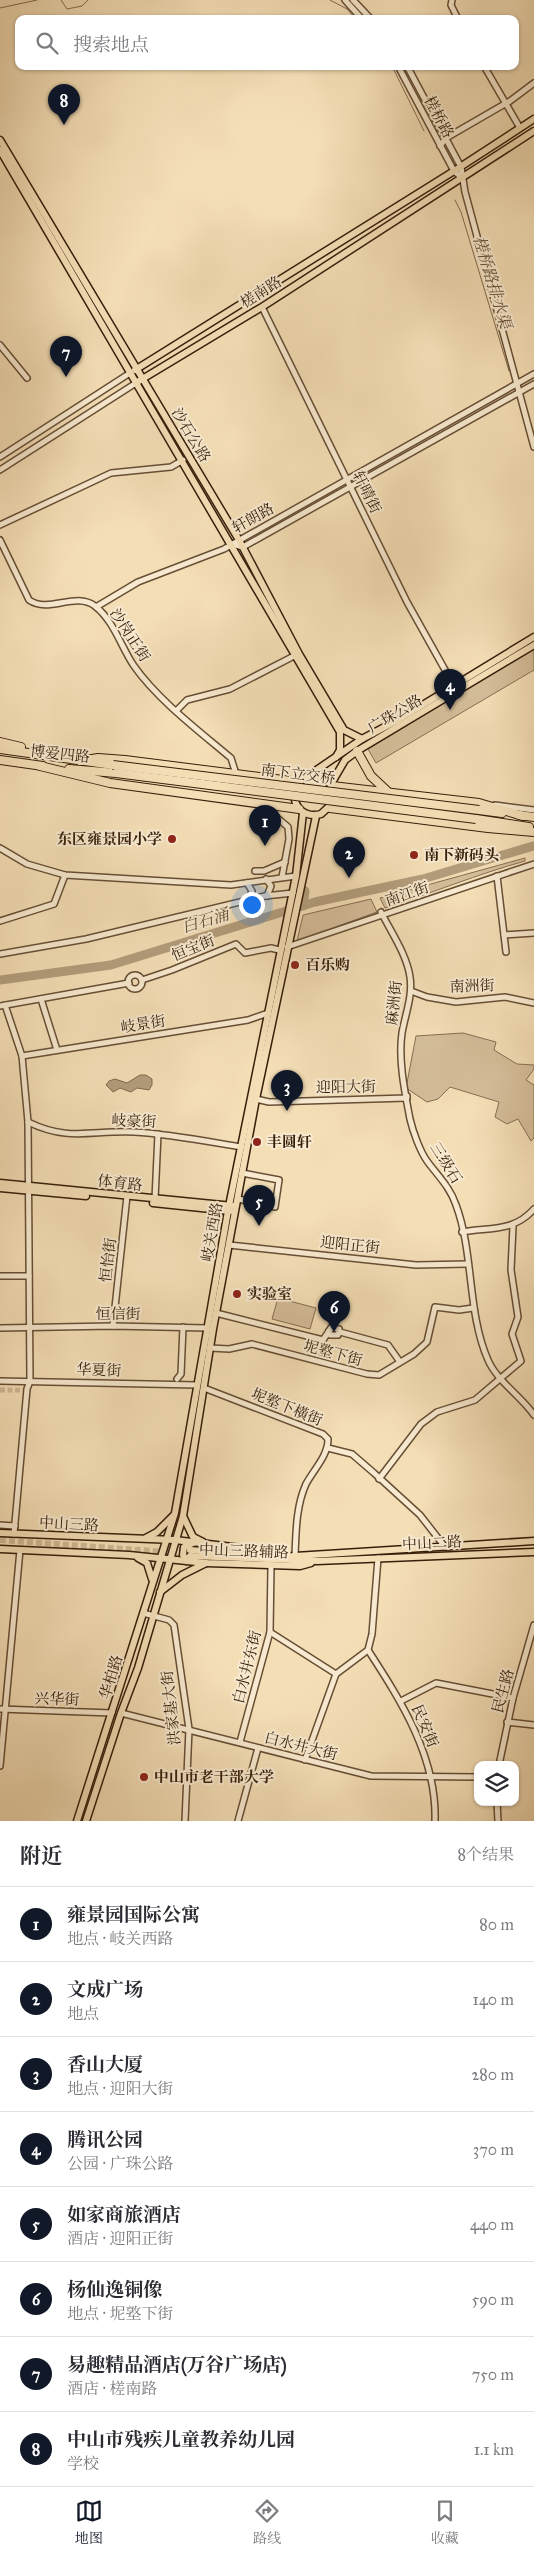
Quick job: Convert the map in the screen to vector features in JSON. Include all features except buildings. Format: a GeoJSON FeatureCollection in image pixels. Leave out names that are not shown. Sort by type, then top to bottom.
{"type":"FeatureCollection","features":[{"type":"Feature","properties":{"kind":"highway"},"geometry":{"type":"LineString","coordinates":[[0,742],[44,754]]}},
{"type":"Feature","properties":{"kind":"highway","name":"博爱四路"},"geometry":{"type":"LineString","coordinates":[[0,749],[113,765]]}},
{"type":"Feature","properties":{"kind":"highway"},"geometry":{"type":"LineString","coordinates":[[357,751],[372,776],[388,792]]}},
{"type":"Feature","properties":{"kind":"highway"},"geometry":{"type":"LineString","coordinates":[[80,760],[98,758],[125,760],[299,782]]}},
{"type":"Feature","properties":{"kind":"highway","name":"博爱四路"},"geometry":{"type":"LineString","coordinates":[[0,762],[116,773]]}},
{"type":"Feature","properties":{"kind":"highway","name":"南下立交桥"},"geometry":{"type":"LineString","coordinates":[[113,765],[479,807]]}},
{"type":"Feature","properties":{"kind":"highway"},"geometry":{"type":"LineString","coordinates":[[40,766],[110,782],[301,811]]}},
{"type":"Feature","properties":{"kind":"highway","name":"南下立交桥"},"geometry":{"type":"LineString","coordinates":[[116,773],[534,828]]}},
{"type":"Feature","properties":{"kind":"highway"},"geometry":{"type":"LineString","coordinates":[[332,785],[388,792],[534,817]]}},
{"type":"Feature","properties":{"kind":"highway"},"geometry":{"type":"LineString","coordinates":[[330,808],[534,832]]}},
{"type":"Feature","properties":{"kind":"main road","name":"槎南路"},"geometry":{"type":"LineString","coordinates":[[130,373],[461,167],[534,119]]}},
{"type":"Feature","properties":{"kind":"main road","name":"槎南路"},"geometry":{"type":"LineString","coordinates":[[139,381],[262,307],[461,177],[534,132]]}},
{"type":"Feature","properties":{"kind":"main road","name":"沙石公路"},"geometry":{"type":"LineString","coordinates":[[0,140],[137,369],[139,381],[183,460],[294,656],[340,732],[340,750],[336,757]]}},
{"type":"Feature","properties":{"kind":"main road","name":"沙石公路"},"geometry":{"type":"LineString","coordinates":[[0,150],[130,373],[139,381],[239,540],[300,654],[344,730],[362,739]]}},
{"type":"Feature","properties":{"kind":"main road","name":"广珠公路"},"geometry":{"type":"LineString","coordinates":[[309,776],[362,739],[534,637]]}},
{"type":"Feature","properties":{"kind":"main road","name":"广珠公路"},"geometry":{"type":"LineString","coordinates":[[332,785],[341,765],[357,751],[534,645]]}},
{"type":"Feature","properties":{"kind":"main road"},"geometry":{"type":"LineString","coordinates":[[288,929],[316,816],[330,808],[334,797],[332,785],[319,776],[309,776],[299,782],[294,792],[301,811],[296,894]]}},
{"type":"Feature","properties":{"kind":"main road"},"geometry":{"type":"LineString","coordinates":[[301,811],[316,816]]}},
{"type":"Feature","properties":{"kind":"main road","name":"岐关西路"},"geometry":{"type":"LineString","coordinates":[[167,1540],[175,1513],[210,1348],[256,1099],[287,947],[288,929]]}},
{"type":"Feature","properties":{"kind":"main road","name":"岐关西路"},"geometry":{"type":"LineString","coordinates":[[175,1540],[184,1516],[207,1328],[229,1208],[279,950],[288,929]]}},
{"type":"Feature","properties":{"kind":"main road","name":"体育路"},"geometry":{"type":"LineString","coordinates":[[0,1183],[29,1188],[229,1208],[237,1206]]}},
{"type":"Feature","properties":{"kind":"main road","name":"体育路"},"geometry":{"type":"LineString","coordinates":[[0,1188],[29,1188]]}},
{"type":"Feature","properties":{"kind":"main road","name":"体育路"},"geometry":{"type":"LineString","coordinates":[[127,1198],[155,1199],[229,1208]]}},
{"type":"Feature","properties":{"kind":"main road"},"geometry":{"type":"LineString","coordinates":[[136,1540],[158,1532],[175,1513]]}},
{"type":"Feature","properties":{"kind":"main road"},"geometry":{"type":"LineString","coordinates":[[184,1516],[192,1536],[208,1545]]}},
{"type":"Feature","properties":{"kind":"main road","name":"中山三路"},"geometry":{"type":"LineString","coordinates":[[0,1533],[136,1540]]}},
{"type":"Feature","properties":{"kind":"main road","name":"中山三路辅路"},"geometry":{"type":"LineString","coordinates":[[136,1540],[175,1540],[268,1551],[279,1556]]}},
{"type":"Feature","properties":{"kind":"main road","name":"华柏路"},"geometry":{"type":"LineString","coordinates":[[77,1821],[167,1540]]}},
{"type":"Feature","properties":{"kind":"main road","name":"华柏路"},"geometry":{"type":"LineString","coordinates":[[86,1821],[121,1713],[138,1668],[175,1540]]}},
{"type":"Feature","properties":{"kind":"main road","name":"中山二路"},"geometry":{"type":"LineString","coordinates":[[332,1558],[534,1541]]}},
{"type":"Feature","properties":{"kind":"main road"},"geometry":{"type":"LineString","coordinates":[[195,1543],[184,1547],[183,1555],[317,1561],[332,1558]]}},
{"type":"Feature","properties":{"kind":"main road","name":"中山三路"},"geometry":{"type":"LineString","coordinates":[[0,1549],[161,1558]]}},
{"type":"Feature","properties":{"kind":"main road","name":"中山二路"},"geometry":{"type":"LineString","coordinates":[[332,1558],[534,1552]]}},
{"type":"Feature","properties":{"kind":"main road"},"geometry":{"type":"LineString","coordinates":[[129,1556],[146,1563],[152,1574],[152,1584]]}},
{"type":"Feature","properties":{"kind":"main road"},"geometry":{"type":"LineString","coordinates":[[189,1556],[332,1558]]}},
{"type":"Feature","properties":{"kind":"main road","name":"中山三路辅路"},"geometry":{"type":"LineString","coordinates":[[161,1558],[169,1559],[189,1556],[206,1563],[271,1566],[300,1566],[317,1561]]}},
{"type":"Feature","properties":{"kind":"main road"},"geometry":{"type":"LineString","coordinates":[[159,1593],[180,1576],[206,1563]]}},
{"type":"Feature","properties":{"kind":"street"},"geometry":{"type":"LineString","coordinates":[[345,0],[358,15]]}},
{"type":"Feature","properties":{"kind":"street"},"geometry":{"type":"LineString","coordinates":[[353,0],[367,15]]}},
{"type":"Feature","properties":{"kind":"street"},"geometry":{"type":"LineString","coordinates":[[452,0],[451,5],[456,15]]}},
{"type":"Feature","properties":{"kind":"street","name":"槎桥路"},"geometry":{"type":"LineString","coordinates":[[400,70],[454,171],[461,177]]}},
{"type":"Feature","properties":{"kind":"street","name":"槎桥路"},"geometry":{"type":"LineString","coordinates":[[409,70],[461,167],[461,177],[534,446]]}},
{"type":"Feature","properties":{"kind":"street"},"geometry":{"type":"LineString","coordinates":[[486,70],[520,128]]}},
{"type":"Feature","properties":{"kind":"street"},"geometry":{"type":"LineString","coordinates":[[440,146],[446,138],[505,104],[534,83]]}},
{"type":"Feature","properties":{"kind":"street","name":"轩晴街"},"geometry":{"type":"LineString","coordinates":[[262,307],[407,602],[454,686]]}},
{"type":"Feature","properties":{"kind":"street"},"geometry":{"type":"LineString","coordinates":[[0,345],[27,378]]}},
{"type":"Feature","properties":{"kind":"street","name":"槎南路"},"geometry":{"type":"LineString","coordinates":[[0,457],[130,373]]}},
{"type":"Feature","properties":{"kind":"street","name":"轩朗路"},"geometry":{"type":"LineString","coordinates":[[232,544],[534,374]]}},
{"type":"Feature","properties":{"kind":"street","name":"槎南路"},"geometry":{"type":"LineString","coordinates":[[0,470],[139,381]]}},
{"type":"Feature","properties":{"kind":"street","name":"轩朗路"},"geometry":{"type":"LineString","coordinates":[[232,544],[243,547],[352,488],[534,384]]}},
{"type":"Feature","properties":{"kind":"street"},"geometry":{"type":"LineString","coordinates":[[0,525],[111,473],[172,467],[183,460]]}},
{"type":"Feature","properties":{"kind":"street","name":"沙岗正街"},"geometry":{"type":"LineString","coordinates":[[0,540],[29,600],[35,604],[47,605],[79,600],[96,607],[110,623],[134,666],[151,686],[231,758],[236,774]]}},
{"type":"Feature","properties":{"kind":"street"},"geometry":{"type":"LineString","coordinates":[[96,607],[138,582],[232,544]]}},
{"type":"Feature","properties":{"kind":"street"},"geometry":{"type":"LineString","coordinates":[[177,710],[187,700],[230,689],[294,656]]}},
{"type":"Feature","properties":{"kind":"street"},"geometry":{"type":"LineString","coordinates":[[479,807],[534,810]]}},
{"type":"Feature","properties":{"kind":"street"},"geometry":{"type":"LineString","coordinates":[[276,816],[288,827],[290,839],[282,877]]}},
{"type":"Feature","properties":{"kind":"street"},"geometry":{"type":"LineString","coordinates":[[0,848],[27,864],[65,875],[231,885],[296,876]]}},
{"type":"Feature","properties":{"kind":"street"},"geometry":{"type":"LineString","coordinates":[[255,871],[264,871],[285,862]]}},
{"type":"Feature","properties":{"kind":"street","name":"南江街"},"geometry":{"type":"LineString","coordinates":[[287,947],[534,864]]}},
{"type":"Feature","properties":{"kind":"street"},"geometry":{"type":"LineString","coordinates":[[0,921],[54,904],[65,875]]}},
{"type":"Feature","properties":{"kind":"street"},"geometry":{"type":"LineString","coordinates":[[498,876],[506,952]]}},
{"type":"Feature","properties":{"kind":"street"},"geometry":{"type":"LineString","coordinates":[[266,879],[271,886],[267,896]]}},
{"type":"Feature","properties":{"kind":"street"},"geometry":{"type":"LineString","coordinates":[[247,883],[252,891],[248,900]]}},
{"type":"Feature","properties":{"kind":"street"},"geometry":{"type":"LineString","coordinates":[[0,954],[86,939],[267,896],[296,894]]}},
{"type":"Feature","properties":{"kind":"street","name":"麻洲街"},"geometry":{"type":"LineString","coordinates":[[382,914],[410,973],[410,993],[406,1013]]}},
{"type":"Feature","properties":{"kind":"street"},"geometry":{"type":"LineString","coordinates":[[504,935],[534,933]]}},
{"type":"Feature","properties":{"kind":"street","name":"恒宝街"},"geometry":{"type":"LineString","coordinates":[[142,980],[236,944],[245,953],[271,948],[279,950]]}},
{"type":"Feature","properties":{"kind":"street","name":"恒宝街"},"geometry":{"type":"LineString","coordinates":[[129,983],[132,976],[137,975],[142,980]]}},
{"type":"Feature","properties":{"kind":"street","name":"恒宝街"},"geometry":{"type":"LineString","coordinates":[[129,983],[131,987],[137,988],[141,986],[142,980]]}},
{"type":"Feature","properties":{"kind":"street","name":"恒宝街"},"geometry":{"type":"LineString","coordinates":[[2,1005],[129,983]]}},
{"type":"Feature","properties":{"kind":"street","name":"南洲街"},"geometry":{"type":"LineString","coordinates":[[410,993],[456,1002],[505,997],[534,1003]]}},
{"type":"Feature","properties":{"kind":"street"},"geometry":{"type":"LineString","coordinates":[[40,999],[57,1050]]}},
{"type":"Feature","properties":{"kind":"street"},"geometry":{"type":"LineString","coordinates":[[2,1005],[22,1056],[28,1122],[30,1381],[25,1390],[14,1534]]}},
{"type":"Feature","properties":{"kind":"street","name":"三级石"},"geometry":{"type":"LineString","coordinates":[[406,1013],[402,1043],[410,1121],[426,1160],[442,1178],[453,1196],[468,1264],[473,1308],[487,1359],[493,1370],[524,1400],[534,1415]]}},
{"type":"Feature","properties":{"kind":"street","name":"岐景街"},"geometry":{"type":"LineString","coordinates":[[22,1056],[248,1020],[268,1014]]}},
{"type":"Feature","properties":{"kind":"street","name":"迎阳大街"},"geometry":{"type":"LineString","coordinates":[[256,1099],[269,1102],[407,1098]]}},
{"type":"Feature","properties":{"kind":"street","name":"岐豪街"},"geometry":{"type":"LineString","coordinates":[[28,1122],[55,1133],[71,1135],[122,1132],[158,1134],[241,1147]]}},
{"type":"Feature","properties":{"kind":"street"},"geometry":{"type":"LineString","coordinates":[[155,1199],[158,1134]]}},
{"type":"Feature","properties":{"kind":"street"},"geometry":{"type":"LineString","coordinates":[[237,1206],[275,1207],[279,1180],[242,1173]]}},
{"type":"Feature","properties":{"kind":"street","name":"恒怡街"},"geometry":{"type":"LineString","coordinates":[[113,1326],[127,1198]]}},
{"type":"Feature","properties":{"kind":"street"},"geometry":{"type":"LineString","coordinates":[[462,1232],[513,1226],[526,1218],[534,1209]]}},
{"type":"Feature","properties":{"kind":"street"},"geometry":{"type":"LineString","coordinates":[[379,1479],[421,1424],[437,1412],[475,1400],[521,1361],[512,1334],[518,1317],[512,1270],[513,1226]]}},
{"type":"Feature","properties":{"kind":"street","name":"迎阳正街"},"geometry":{"type":"LineString","coordinates":[[229,1245],[416,1265],[468,1264]]}},
{"type":"Feature","properties":{"kind":"street"},"geometry":{"type":"LineString","coordinates":[[0,1276],[29,1276]]}},
{"type":"Feature","properties":{"kind":"street","name":"坭墪下街"},"geometry":{"type":"LineString","coordinates":[[210,1348],[229,1349],[252,1344],[367,1374],[379,1375],[428,1342],[435,1307],[459,1310],[473,1308]]}},
{"type":"Feature","properties":{"kind":"street"},"geometry":{"type":"LineString","coordinates":[[216,1313],[323,1340],[337,1319]]}},
{"type":"Feature","properties":{"kind":"street","name":"恒信街"},"geometry":{"type":"LineString","coordinates":[[0,1328],[113,1326],[207,1328]]}},
{"type":"Feature","properties":{"kind":"street"},"geometry":{"type":"LineString","coordinates":[[177,1379],[180,1374],[183,1328]]}},
{"type":"Feature","properties":{"kind":"street"},"geometry":{"type":"LineString","coordinates":[[330,1329],[330,1335],[335,1336],[340,1332],[388,1345],[400,1362]]}},
{"type":"Feature","properties":{"kind":"street","name":"华夏街"},"geometry":{"type":"LineString","coordinates":[[0,1381],[201,1387]]}},
{"type":"Feature","properties":{"kind":"street","name":"坭墪下橫街"},"geometry":{"type":"LineString","coordinates":[[201,1387],[323,1434],[328,1439],[328,1448],[306,1485],[295,1528],[296,1556]]}},
{"type":"Feature","properties":{"kind":"street"},"geometry":{"type":"LineString","coordinates":[[328,1448],[352,1454],[420,1515],[445,1547]]}},
{"type":"Feature","properties":{"kind":"street"},"geometry":{"type":"LineString","coordinates":[[0,1525],[15,1526]]}},
{"type":"Feature","properties":{"kind":"street"},"geometry":{"type":"LineString","coordinates":[[0,1766],[2,1709],[20,1550]]}},
{"type":"Feature","properties":{"kind":"street"},"geometry":{"type":"LineString","coordinates":[[305,1760],[336,1674],[368,1650],[372,1634],[378,1558]]}},
{"type":"Feature","properties":{"kind":"street","name":"白水井东街"},"geometry":{"type":"LineString","coordinates":[[240,1742],[270,1632],[271,1566]]}},
{"type":"Feature","properties":{"kind":"street","name":"洪家基大街"},"geometry":{"type":"LineString","coordinates":[[144,1613],[169,1620],[174,1625],[190,1729],[185,1821]]}},
{"type":"Feature","properties":{"kind":"street","name":"民生路"},"geometry":{"type":"LineString","coordinates":[[500,1761],[513,1698],[534,1625]]}},
{"type":"Feature","properties":{"kind":"street"},"geometry":{"type":"LineString","coordinates":[[270,1632],[336,1674]]}},
{"type":"Feature","properties":{"kind":"street","name":"民安街"},"geometry":{"type":"LineString","coordinates":[[368,1650],[401,1701],[422,1747],[436,1810],[435,1821]]}},
{"type":"Feature","properties":{"kind":"street"},"geometry":{"type":"LineString","coordinates":[[401,1701],[436,1682],[513,1698]]}},
{"type":"Feature","properties":{"kind":"street","name":"兴华街"},"geometry":{"type":"LineString","coordinates":[[2,1709],[112,1713]]}},
{"type":"Feature","properties":{"kind":"street","name":"白水井大街"},"geometry":{"type":"LineString","coordinates":[[121,1713],[371,1776],[474,1776]]}},
{"type":"Feature","properties":{"kind":"street"},"geometry":{"type":"LineString","coordinates":[[507,1722],[534,1725]]}},
{"type":"Feature","properties":{"kind":"street"},"geometry":{"type":"LineString","coordinates":[[238,1821],[258,1748]]}},
{"type":"Feature","properties":{"kind":"street"},"geometry":{"type":"LineString","coordinates":[[497,1806],[498,1821]]}},
{"type":"Feature","properties":{"kind":"shaded area"},"geometry":{"type":"Polygon","coordinates":[[[534,648],[534,670],[376,763],[368,749],[534,648]]]}},
{"type":"Feature","properties":{"kind":"shaded area"},"geometry":{"type":"Polygon","coordinates":[[[525,858],[525,861],[385,908],[380,898],[525,858]]]}},
{"type":"Feature","properties":{"kind":"shaded area"},"geometry":{"type":"Polygon","coordinates":[[[371,899],[377,912],[297,941],[303,915],[371,899]]]}},
{"type":"Feature","properties":{"kind":"shaded area"},"geometry":{"type":"Polygon","coordinates":[[[463,1033],[496,1042],[494,1050],[517,1064],[534,1065],[534,1069],[526,1080],[534,1085],[534,1138],[531,1141],[518,1119],[507,1124],[495,1117],[499,1102],[450,1087],[438,1099],[427,1102],[406,1088],[416,1036],[463,1033]]]}},
{"type":"Feature","properties":{"kind":"shaded area"},"geometry":{"type":"Polygon","coordinates":[[[140,1075],[146,1075],[152,1079],[152,1085],[149,1090],[137,1088],[131,1092],[120,1088],[113,1092],[106,1085],[109,1081],[115,1079],[127,1083],[140,1075]]]}},
{"type":"Feature","properties":{"kind":"shaded area"},"geometry":{"type":"Polygon","coordinates":[[[278,1298],[316,1308],[310,1329],[272,1319],[278,1298]]]}},
{"type":"Feature","properties":{"kind":"waterway"},"geometry":{"type":"LineString","coordinates":[[0,8],[37,0]]}},
{"type":"Feature","properties":{"kind":"waterway"},"geometry":{"type":"LineString","coordinates":[[61,0],[67,9],[82,6],[88,0]]}},
{"type":"Feature","properties":{"kind":"waterway","name":"槎桥路排水渠"},"geometry":{"type":"LineString","coordinates":[[330,0],[347,9],[352,15]]}},
{"type":"Feature","properties":{"kind":"waterway","name":"槎桥路排水渠"},"geometry":{"type":"LineString","coordinates":[[394,70],[424,131]]}},
{"type":"Feature","properties":{"kind":"waterway","name":"槎桥路排水渠"},"geometry":{"type":"LineString","coordinates":[[455,200],[461,212],[509,371]]}},
{"type":"Feature","properties":{"kind":"waterway","name":"白石涌"},"geometry":{"type":"LineString","coordinates":[[0,980],[111,965],[315,902],[423,879],[533,846]]}},
{"type":"Feature","properties":{"kind":"waterway"},"geometry":{"type":"LineString","coordinates":[[303,906],[305,891]]}},
{"type":"Feature","properties":{"kind":"tunnel"},"geometry":{"type":"LineString","coordinates":[[0,1390],[23,1390]]}},
{"type":"Feature","properties":{"kind":"tunnel"},"geometry":{"type":"LineString","coordinates":[[0,1540],[167,1552],[189,1550]]}},
{"type":"Feature","properties":{"kind":"place","name":"中山市残疾儿童教养幼儿园"},"geometry":{"type":"Point","coordinates":[64,125]}},
{"type":"Feature","properties":{"kind":"place","name":"易趣精品酒店(万谷广场店)"},"geometry":{"type":"Point","coordinates":[66,377]}},
{"type":"Feature","properties":{"kind":"place","name":"腾讯公园"},"geometry":{"type":"Point","coordinates":[450,710]}},
{"type":"Feature","properties":{"kind":"place","name":"东区雍景园小学"},"geometry":{"type":"Point","coordinates":[172,839]}},
{"type":"Feature","properties":{"kind":"place","name":"雍景园国际公寓"},"geometry":{"type":"Point","coordinates":[265,846]}},
{"type":"Feature","properties":{"kind":"place","name":"南下新码头"},"geometry":{"type":"Point","coordinates":[414,855]}},
{"type":"Feature","properties":{"kind":"place","name":"文成广场"},"geometry":{"type":"Point","coordinates":[349,878]}},
{"type":"Feature","properties":{"kind":"place","name":"百乐购"},"geometry":{"type":"Point","coordinates":[295,965]}},
{"type":"Feature","properties":{"kind":"place","name":"香山大厦"},"geometry":{"type":"Point","coordinates":[287,1111]}},
{"type":"Feature","properties":{"kind":"place","name":"丰圆轩"},"geometry":{"type":"Point","coordinates":[257,1142]}},
{"type":"Feature","properties":{"kind":"place","name":"如家商旅酒店"},"geometry":{"type":"Point","coordinates":[259,1226]}},
{"type":"Feature","properties":{"kind":"place","name":"实验室"},"geometry":{"type":"Point","coordinates":[237,1294]}},
{"type":"Feature","properties":{"kind":"place","name":"杨仙逸铜像"},"geometry":{"type":"Point","coordinates":[334,1332]}},
{"type":"Feature","properties":{"kind":"place","name":"中山市老干部大学"},"geometry":{"type":"Point","coordinates":[144,1777]}}]}
